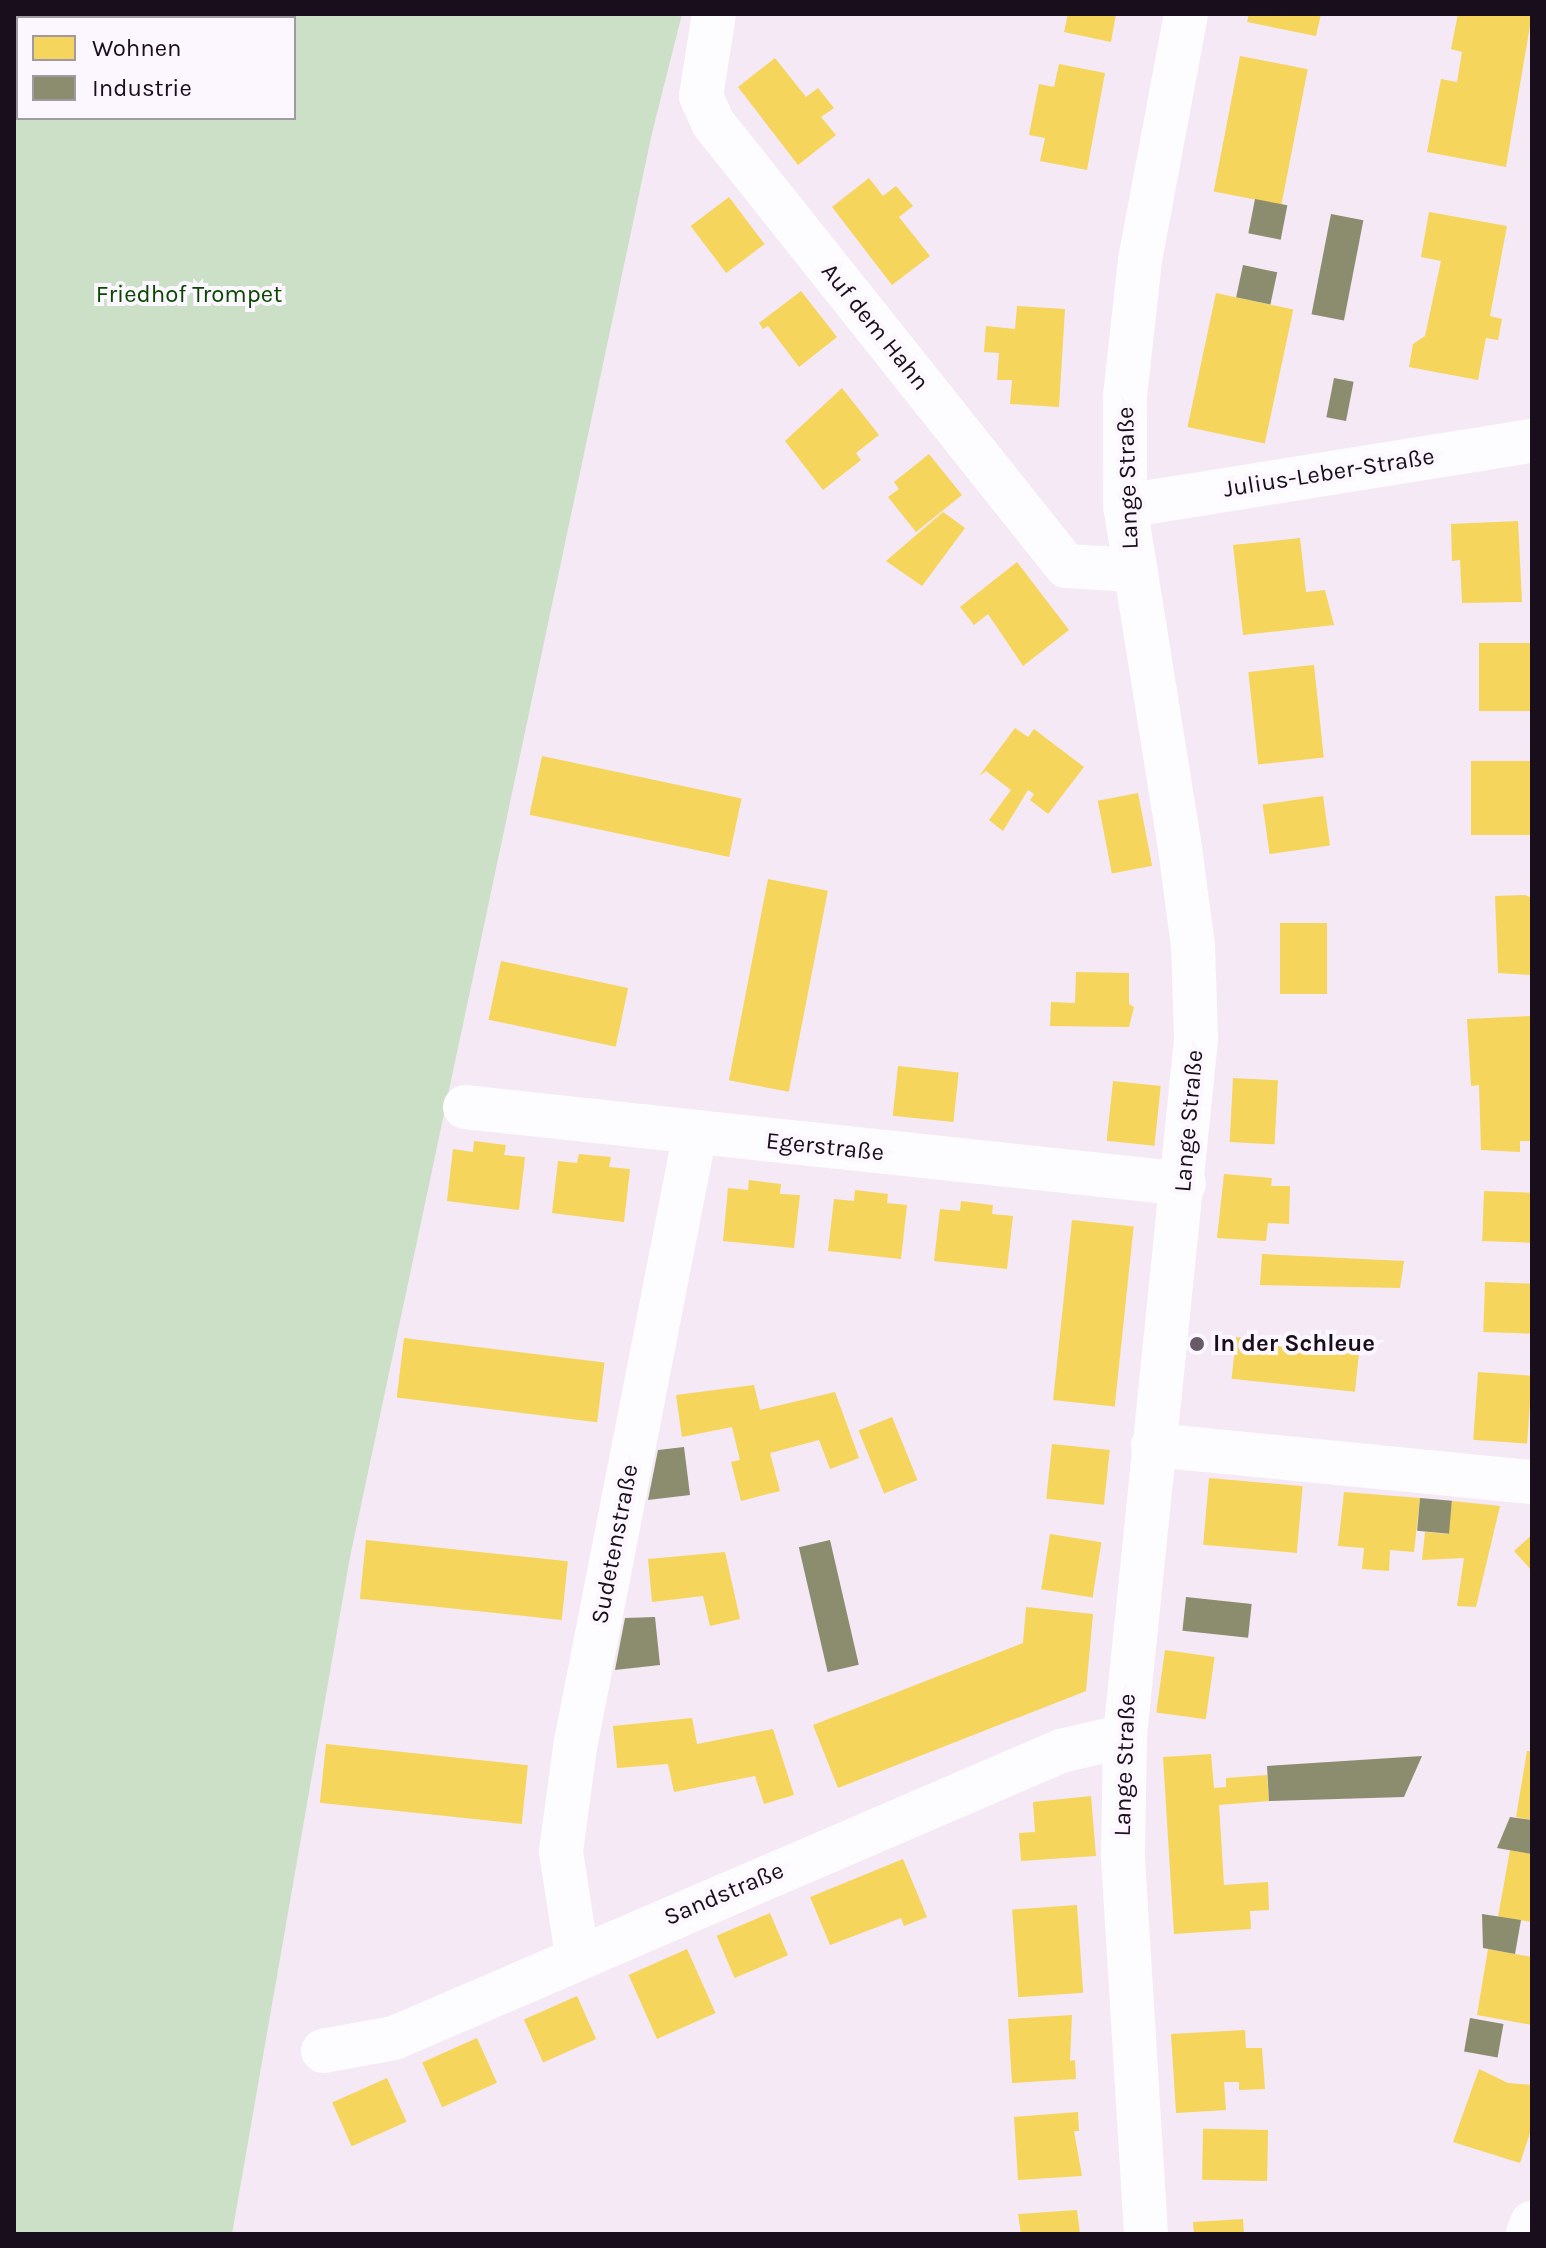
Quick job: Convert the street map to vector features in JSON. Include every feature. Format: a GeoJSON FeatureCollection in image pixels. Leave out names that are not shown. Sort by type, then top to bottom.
{"type":"FeatureCollection","features":[{"type":"Feature","properties":{"kind":"street","name":"Auf dem Hahn"},"geometry":{"type":"LineString","coordinates":[[714,14],[701,96],[713,123],[1066,566],[1133,570]]}},
{"type":"Feature","properties":{"kind":"street","name":"Lange Straße"},"geometry":{"type":"LineString","coordinates":[[1146,2234],[1123,1854],[1125,1736],[1153,1445],[1184,1184],[1196,1039],[1193,946],[1125,506],[1125,396],[1140,260],[1186,14]]}},
{"type":"Feature","properties":{"kind":"street","name":"Julius-Leber-Straße"},"geometry":{"type":"LineString","coordinates":[[1125,506],[1532,441]]}},
{"type":"Feature","properties":{"kind":"street","name":"Egerstraße"},"geometry":{"type":"LineString","coordinates":[[465,1107],[1184,1184]]}},
{"type":"Feature","properties":{"kind":"street","name":"Sudetenstraße"},"geometry":{"type":"LineString","coordinates":[[577,1956],[561,1851],[575,1747],[695,1133]]}},
{"type":"Feature","properties":{"kind":"street"},"geometry":{"type":"LineString","coordinates":[[1153,1445],[1532,1482]]}},
{"type":"Feature","properties":{"kind":"street","name":"Sandstraße"},"geometry":{"type":"LineString","coordinates":[[323,2051],[394,2038],[577,1956],[1061,1751],[1125,1736]]}},
{"type":"Feature","properties":{"kind":"street"},"geometry":{"type":"LineString","coordinates":[[1528,2234],[1532,2223]]}},
{"type":"Feature","properties":{"kind":"green space","name":"Friedhof Trompet"},"geometry":{"type":"Polygon","coordinates":[[[14,14],[682,14],[652,133],[350,1557],[232,2234],[14,2234],[14,14]]]}},
{"type":"Feature","properties":{"kind":"building: Wohnen"},"geometry":{"type":"Polygon","coordinates":[[[1068,14],[1116,14],[1111,42],[1064,32],[1068,14]]]}},
{"type":"Feature","properties":{"kind":"building: Wohnen"},"geometry":{"type":"Polygon","coordinates":[[[1249,14],[1321,14],[1316,36],[1247,22],[1249,14]]]}},
{"type":"Feature","properties":{"kind":"building: Wohnen"},"geometry":{"type":"Polygon","coordinates":[[[1458,14],[1532,14],[1506,167],[1427,152],[1441,79],[1457,82],[1462,52],[1451,49],[1458,14]]]}},
{"type":"Feature","properties":{"kind":"building: Wohnen"},"geometry":{"type":"Polygon","coordinates":[[[1240,56],[1308,69],[1281,205],[1214,191],[1240,56]]]}},
{"type":"Feature","properties":{"kind":"building: Wohnen"},"geometry":{"type":"Polygon","coordinates":[[[775,58],[806,97],[818,88],[834,108],[821,117],[836,135],[798,165],[738,87],[775,58]]]}},
{"type":"Feature","properties":{"kind":"building: Wohnen"},"geometry":{"type":"Polygon","coordinates":[[[1059,64],[1105,73],[1087,170],[1040,161],[1045,138],[1029,135],[1039,84],[1054,87],[1059,64]]]}},
{"type":"Feature","properties":{"kind":"building: Wohnen"},"geometry":{"type":"Polygon","coordinates":[[[869,178],[883,196],[896,186],[913,206],[899,217],[930,256],[892,285],[832,207],[869,178]]]}},
{"type":"Feature","properties":{"kind":"building: Wohnen"},"geometry":{"type":"Polygon","coordinates":[[[729,197],[765,244],[726,273],[691,226],[729,197]]]}},
{"type":"Feature","properties":{"kind":"building: Wohnen"},"geometry":{"type":"Polygon","coordinates":[[[1429,212],[1507,226],[1490,316],[1502,319],[1498,340],[1486,338],[1478,380],[1409,367],[1413,344],[1425,336],[1441,261],[1421,257],[1429,212]]]}},
{"type":"Feature","properties":{"kind":"building: Wohnen"},"geometry":{"type":"Polygon","coordinates":[[[801,291],[837,337],[799,367],[768,326],[763,329],[759,323],[801,291]]]}},
{"type":"Feature","properties":{"kind":"building: Wohnen"},"geometry":{"type":"Polygon","coordinates":[[[1216,293],[1293,309],[1265,443],[1188,427],[1216,293]]]}},
{"type":"Feature","properties":{"kind":"building: Wohnen"},"geometry":{"type":"Polygon","coordinates":[[[1017,306],[1065,309],[1059,407],[1010,404],[1012,380],[997,380],[999,353],[984,352],[986,326],[1015,329],[1017,306]]]}},
{"type":"Feature","properties":{"kind":"building: Wohnen"},"geometry":{"type":"Polygon","coordinates":[[[842,388],[879,435],[856,453],[861,460],[823,490],[785,441],[842,388]]]}},
{"type":"Feature","properties":{"kind":"building: Wohnen"},"geometry":{"type":"Polygon","coordinates":[[[929,454],[962,495],[916,532],[888,497],[899,489],[894,482],[929,454]]]}},
{"type":"Feature","properties":{"kind":"building: Wohnen"},"geometry":{"type":"Polygon","coordinates":[[[943,512],[965,528],[922,586],[886,561],[943,512]]]}},
{"type":"Feature","properties":{"kind":"building: Wohnen"},"geometry":{"type":"Polygon","coordinates":[[[1518,521],[1522,602],[1462,603],[1460,560],[1452,561],[1451,524],[1518,521]]]}},
{"type":"Feature","properties":{"kind":"building: Wohnen"},"geometry":{"type":"Polygon","coordinates":[[[1300,538],[1306,592],[1325,590],[1334,625],[1243,635],[1233,545],[1300,538]]]}},
{"type":"Feature","properties":{"kind":"building: Wohnen"},"geometry":{"type":"Polygon","coordinates":[[[1017,562],[1069,630],[1023,666],[988,614],[974,625],[960,607],[1017,562]]]}},
{"type":"Feature","properties":{"kind":"building: Wohnen"},"geometry":{"type":"Polygon","coordinates":[[[1479,643],[1532,643],[1532,711],[1479,711],[1479,643]]]}},
{"type":"Feature","properties":{"kind":"building: Wohnen"},"geometry":{"type":"Polygon","coordinates":[[[1314,665],[1324,757],[1258,764],[1248,672],[1314,665]]]}},
{"type":"Feature","properties":{"kind":"building: Wohnen"},"geometry":{"type":"Polygon","coordinates":[[[1015,728],[1028,737],[1034,729],[1084,767],[1048,814],[1030,800],[1034,794],[1028,790],[1003,831],[989,820],[1011,790],[986,771],[979,776],[1015,728]]]}},
{"type":"Feature","properties":{"kind":"building: Wohnen"},"geometry":{"type":"Polygon","coordinates":[[[542,756],[742,798],[729,857],[530,815],[542,756]]]}},
{"type":"Feature","properties":{"kind":"building: Wohnen"},"geometry":{"type":"Polygon","coordinates":[[[1471,761],[1532,761],[1532,835],[1471,835],[1471,761]]]}},
{"type":"Feature","properties":{"kind":"building: Wohnen"},"geometry":{"type":"Polygon","coordinates":[[[1138,793],[1152,866],[1112,873],[1098,801],[1138,793]]]}},
{"type":"Feature","properties":{"kind":"building: Wohnen"},"geometry":{"type":"Polygon","coordinates":[[[1323,796],[1330,846],[1270,854],[1263,804],[1323,796]]]}},
{"type":"Feature","properties":{"kind":"building: Wohnen"},"geometry":{"type":"Polygon","coordinates":[[[768,879],[828,891],[789,1092],[729,1080],[768,879]]]}},
{"type":"Feature","properties":{"kind":"building: Wohnen"},"geometry":{"type":"Polygon","coordinates":[[[1525,895],[1532,898],[1532,975],[1498,973],[1495,896],[1525,895]]]}},
{"type":"Feature","properties":{"kind":"building: Wohnen"},"geometry":{"type":"Polygon","coordinates":[[[1280,923],[1327,923],[1327,994],[1280,994],[1280,923]]]}},
{"type":"Feature","properties":{"kind":"building: Wohnen"},"geometry":{"type":"Polygon","coordinates":[[[501,961],[628,988],[616,1047],[489,1020],[501,961]]]}},
{"type":"Feature","properties":{"kind":"building: Wohnen"},"geometry":{"type":"Polygon","coordinates":[[[1076,972],[1129,973],[1129,1004],[1134,1007],[1129,1027],[1050,1026],[1051,1002],[1075,1003],[1076,972]]]}},
{"type":"Feature","properties":{"kind":"building: Wohnen"},"geometry":{"type":"Polygon","coordinates":[[[1532,1016],[1532,1141],[1520,1141],[1520,1152],[1481,1150],[1479,1085],[1471,1086],[1467,1019],[1532,1016]]]}},
{"type":"Feature","properties":{"kind":"building: Wohnen"},"geometry":{"type":"Polygon","coordinates":[[[898,1066],[959,1072],[953,1122],[893,1116],[898,1066]]]}},
{"type":"Feature","properties":{"kind":"building: Wohnen"},"geometry":{"type":"Polygon","coordinates":[[[1233,1078],[1278,1080],[1275,1144],[1230,1142],[1233,1078]]]}},
{"type":"Feature","properties":{"kind":"building: Wohnen"},"geometry":{"type":"Polygon","coordinates":[[[1113,1081],[1161,1086],[1154,1146],[1107,1141],[1113,1081]]]}},
{"type":"Feature","properties":{"kind":"building: Wohnen"},"geometry":{"type":"Polygon","coordinates":[[[474,1141],[506,1145],[504,1155],[525,1157],[519,1210],[447,1201],[453,1149],[473,1152],[474,1141]]]}},
{"type":"Feature","properties":{"kind":"building: Wohnen"},"geometry":{"type":"Polygon","coordinates":[[[579,1154],[611,1157],[609,1167],[630,1169],[624,1222],[552,1213],[558,1161],[577,1163],[579,1154]]]}},
{"type":"Feature","properties":{"kind":"building: Wohnen"},"geometry":{"type":"Polygon","coordinates":[[[1224,1174],[1272,1178],[1271,1186],[1290,1186],[1289,1224],[1268,1223],[1266,1241],[1217,1238],[1224,1174]]]}},
{"type":"Feature","properties":{"kind":"building: Wohnen"},"geometry":{"type":"Polygon","coordinates":[[[749,1180],[781,1184],[780,1194],[800,1195],[794,1248],[723,1241],[728,1188],[748,1190],[749,1180]]]}},
{"type":"Feature","properties":{"kind":"building: Wohnen"},"geometry":{"type":"Polygon","coordinates":[[[855,1190],[888,1194],[887,1203],[907,1205],[901,1259],[828,1251],[834,1199],[854,1201],[855,1190]]]}},
{"type":"Feature","properties":{"kind":"building: Wohnen"},"geometry":{"type":"Polygon","coordinates":[[[1484,1191],[1532,1193],[1530,1243],[1482,1241],[1484,1191]]]}},
{"type":"Feature","properties":{"kind":"building: Wohnen"},"geometry":{"type":"Polygon","coordinates":[[[961,1201],[993,1205],[992,1214],[1013,1216],[1007,1269],[934,1261],[940,1209],[960,1211],[961,1201]]]}},
{"type":"Feature","properties":{"kind":"building: Wohnen"},"geometry":{"type":"Polygon","coordinates":[[[1072,1220],[1134,1226],[1115,1406],[1053,1400],[1072,1220]]]}},
{"type":"Feature","properties":{"kind":"building: Wohnen"},"geometry":{"type":"Polygon","coordinates":[[[1262,1254],[1404,1261],[1400,1288],[1260,1285],[1262,1254]]]}},
{"type":"Feature","properties":{"kind":"building: Wohnen"},"geometry":{"type":"Polygon","coordinates":[[[1485,1282],[1532,1284],[1530,1334],[1483,1332],[1485,1282]]]}},
{"type":"Feature","properties":{"kind":"building: Wohnen"},"geometry":{"type":"Polygon","coordinates":[[[1236,1337],[1359,1350],[1355,1392],[1232,1379],[1236,1337]]]}},
{"type":"Feature","properties":{"kind":"building: Wohnen"},"geometry":{"type":"Polygon","coordinates":[[[404,1338],[604,1363],[597,1422],[397,1398],[404,1338]]]}},
{"type":"Feature","properties":{"kind":"building: Wohnen"},"geometry":{"type":"Polygon","coordinates":[[[1478,1372],[1532,1376],[1527,1444],[1473,1440],[1478,1372]]]}},
{"type":"Feature","properties":{"kind":"building: Wohnen"},"geometry":{"type":"Polygon","coordinates":[[[754,1385],[760,1410],[835,1392],[859,1458],[830,1469],[819,1440],[770,1453],[780,1491],[741,1501],[731,1462],[740,1460],[732,1427],[682,1437],[676,1395],[754,1385]]]}},
{"type":"Feature","properties":{"kind":"building: Wohnen"},"geometry":{"type":"Polygon","coordinates":[[[892,1417],[917,1480],[884,1494],[859,1430],[892,1417]]]}},
{"type":"Feature","properties":{"kind":"building: Wohnen"},"geometry":{"type":"Polygon","coordinates":[[[1052,1444],[1110,1450],[1104,1505],[1046,1499],[1052,1444]]]}},
{"type":"Feature","properties":{"kind":"building: Wohnen"},"geometry":{"type":"Polygon","coordinates":[[[1209,1478],[1303,1486],[1297,1553],[1203,1545],[1209,1478]]]}},
{"type":"Feature","properties":{"kind":"building: Wohnen"},"geometry":{"type":"Polygon","coordinates":[[[1344,1492],[1420,1498],[1414,1552],[1390,1550],[1389,1571],[1362,1569],[1364,1548],[1338,1546],[1344,1492]]]}},
{"type":"Feature","properties":{"kind":"building: Wohnen"},"geometry":{"type":"Polygon","coordinates":[[[1452,1501],[1500,1506],[1476,1607],[1457,1606],[1464,1558],[1422,1560],[1425,1532],[1448,1534],[1452,1501]]]}},
{"type":"Feature","properties":{"kind":"building: Wohnen"},"geometry":{"type":"Polygon","coordinates":[[[1050,1534],[1101,1542],[1093,1597],[1041,1589],[1050,1534]]]}},
{"type":"Feature","properties":{"kind":"building: Wohnen"},"geometry":{"type":"Polygon","coordinates":[[[1532,1535],[1532,1571],[1514,1551],[1532,1535]]]}},
{"type":"Feature","properties":{"kind":"building: Wohnen"},"geometry":{"type":"Polygon","coordinates":[[[366,1540],[568,1561],[562,1620],[360,1599],[366,1540]]]}},
{"type":"Feature","properties":{"kind":"building: Wohnen"},"geometry":{"type":"Polygon","coordinates":[[[725,1552],[740,1619],[710,1626],[703,1596],[652,1602],[648,1559],[725,1552]]]}},
{"type":"Feature","properties":{"kind":"building: Wohnen"},"geometry":{"type":"Polygon","coordinates":[[[1026,1607],[1093,1614],[1086,1691],[838,1788],[813,1725],[1023,1643],[1026,1607]]]}},
{"type":"Feature","properties":{"kind":"building: Wohnen"},"geometry":{"type":"Polygon","coordinates":[[[1165,1650],[1215,1657],[1206,1719],[1156,1712],[1165,1650]]]}},
{"type":"Feature","properties":{"kind":"building: Wohnen"},"geometry":{"type":"Polygon","coordinates":[[[692,1718],[697,1744],[773,1729],[794,1795],[764,1804],[755,1776],[674,1792],[668,1764],[617,1768],[613,1726],[692,1718]]]}},
{"type":"Feature","properties":{"kind":"building: Wohnen"},"geometry":{"type":"Polygon","coordinates":[[[326,1744],[528,1765],[522,1824],[320,1803],[326,1744]]]}},
{"type":"Feature","properties":{"kind":"building: Wohnen"},"geometry":{"type":"Polygon","coordinates":[[[1527,1751],[1532,1751],[1532,1820],[1516,1817],[1527,1751]]]}},
{"type":"Feature","properties":{"kind":"building: Wohnen"},"geometry":{"type":"Polygon","coordinates":[[[1211,1754],[1214,1788],[1226,1787],[1226,1778],[1267,1775],[1269,1801],[1219,1805],[1224,1885],[1268,1882],[1269,1910],[1250,1911],[1251,1929],[1174,1934],[1163,1757],[1211,1754]]]}},
{"type":"Feature","properties":{"kind":"building: Wohnen"},"geometry":{"type":"Polygon","coordinates":[[[1091,1796],[1096,1856],[1021,1861],[1019,1833],[1035,1832],[1033,1802],[1091,1796]]]}},
{"type":"Feature","properties":{"kind":"building: Wohnen"},"geometry":{"type":"Polygon","coordinates":[[[1510,1850],[1532,1854],[1532,1922],[1498,1917],[1510,1850]]]}},
{"type":"Feature","properties":{"kind":"building: Wohnen"},"geometry":{"type":"Polygon","coordinates":[[[903,1859],[927,1917],[904,1926],[901,1918],[830,1945],[810,1897],[903,1859]]]}},
{"type":"Feature","properties":{"kind":"building: Wohnen"},"geometry":{"type":"Polygon","coordinates":[[[1077,1905],[1083,1993],[1018,1997],[1012,1910],[1077,1905]]]}},
{"type":"Feature","properties":{"kind":"building: Wohnen"},"geometry":{"type":"Polygon","coordinates":[[[770,1913],[788,1955],[735,1978],[717,1936],[770,1913]]]}},
{"type":"Feature","properties":{"kind":"building: Wohnen"},"geometry":{"type":"Polygon","coordinates":[[[687,1949],[715,2013],[657,2039],[629,1975],[687,1949]]]}},
{"type":"Feature","properties":{"kind":"building: Wohnen"},"geometry":{"type":"Polygon","coordinates":[[[1488,1949],[1532,1957],[1532,2025],[1477,2015],[1488,1949]]]}},
{"type":"Feature","properties":{"kind":"building: Wohnen"},"geometry":{"type":"Polygon","coordinates":[[[577,1996],[596,2039],[543,2063],[524,2020],[577,1996]]]}},
{"type":"Feature","properties":{"kind":"building: Wohnen"},"geometry":{"type":"Polygon","coordinates":[[[1072,2015],[1070,2061],[1075,2060],[1076,2079],[1012,2083],[1008,2019],[1072,2015]]]}},
{"type":"Feature","properties":{"kind":"building: Wohnen"},"geometry":{"type":"Polygon","coordinates":[[[1245,2030],[1246,2048],[1262,2048],[1265,2089],[1239,2090],[1239,2082],[1224,2082],[1226,2110],[1176,2113],[1171,2034],[1245,2030]]]}},
{"type":"Feature","properties":{"kind":"building: Wohnen"},"geometry":{"type":"Polygon","coordinates":[[[477,2038],[497,2083],[442,2107],[422,2062],[477,2038]]]}},
{"type":"Feature","properties":{"kind":"building: Wohnen"},"geometry":{"type":"Polygon","coordinates":[[[1479,2069],[1508,2083],[1532,2085],[1532,2127],[1520,2163],[1453,2142],[1479,2069]]]}},
{"type":"Feature","properties":{"kind":"building: Wohnen"},"geometry":{"type":"Polygon","coordinates":[[[387,2078],[407,2122],[352,2146],[332,2102],[387,2078]]]}},
{"type":"Feature","properties":{"kind":"building: Wohnen"},"geometry":{"type":"Polygon","coordinates":[[[1078,2112],[1079,2131],[1074,2131],[1082,2176],[1018,2180],[1014,2117],[1078,2112]]]}},
{"type":"Feature","properties":{"kind":"building: Wohnen"},"geometry":{"type":"Polygon","coordinates":[[[1203,2129],[1268,2130],[1267,2181],[1202,2180],[1203,2129]]]}},
{"type":"Feature","properties":{"kind":"building: Wohnen"},"geometry":{"type":"Polygon","coordinates":[[[1077,2210],[1080,2234],[1021,2234],[1018,2214],[1077,2210]]]}},
{"type":"Feature","properties":{"kind":"building: Wohnen"},"geometry":{"type":"Polygon","coordinates":[[[1243,2219],[1244,2234],[1194,2234],[1193,2222],[1243,2219]]]}},
{"type":"Feature","properties":{"kind":"building: Industrie"},"geometry":{"type":"Polygon","coordinates":[[[1255,199],[1287,205],[1281,240],[1248,233],[1255,199]]]}},
{"type":"Feature","properties":{"kind":"building: Industrie"},"geometry":{"type":"Polygon","coordinates":[[[1331,214],[1363,220],[1344,320],[1312,314],[1331,214]]]}},
{"type":"Feature","properties":{"kind":"building: Industrie"},"geometry":{"type":"Polygon","coordinates":[[[1243,265],[1277,272],[1270,305],[1236,297],[1243,265]]]}},
{"type":"Feature","properties":{"kind":"building: Industrie"},"geometry":{"type":"Polygon","coordinates":[[[1334,378],[1354,382],[1346,421],[1326,417],[1334,378]]]}},
{"type":"Feature","properties":{"kind":"building: Industrie"},"geometry":{"type":"Polygon","coordinates":[[[684,1447],[690,1495],[648,1500],[658,1450],[684,1447]]]}},
{"type":"Feature","properties":{"kind":"building: Industrie"},"geometry":{"type":"Polygon","coordinates":[[[1420,1498],[1452,1501],[1449,1534],[1417,1531],[1420,1498]]]}},
{"type":"Feature","properties":{"kind":"building: Industrie"},"geometry":{"type":"Polygon","coordinates":[[[830,1540],[859,1665],[828,1672],[799,1547],[830,1540]]]}},
{"type":"Feature","properties":{"kind":"building: Industrie"},"geometry":{"type":"Polygon","coordinates":[[[1186,1597],[1252,1604],[1248,1638],[1182,1631],[1186,1597]]]}},
{"type":"Feature","properties":{"kind":"building: Industrie"},"geometry":{"type":"Polygon","coordinates":[[[655,1617],[660,1665],[615,1670],[625,1618],[655,1617]]]}},
{"type":"Feature","properties":{"kind":"building: Industrie"},"geometry":{"type":"Polygon","coordinates":[[[1422,1756],[1404,1797],[1269,1801],[1267,1766],[1422,1756]]]}},
{"type":"Feature","properties":{"kind":"building: Industrie"},"geometry":{"type":"Polygon","coordinates":[[[1510,1817],[1532,1820],[1532,1854],[1497,1848],[1510,1817]]]}},
{"type":"Feature","properties":{"kind":"building: Industrie"},"geometry":{"type":"Polygon","coordinates":[[[1482,1914],[1521,1920],[1515,1954],[1483,1948],[1482,1914]]]}},
{"type":"Feature","properties":{"kind":"building: Industrie"},"geometry":{"type":"Polygon","coordinates":[[[1470,2018],[1503,2024],[1498,2057],[1464,2051],[1470,2018]]]}},
{"type":"Feature","properties":{"kind":"place","name":"In der Schleue"},"geometry":{"type":"Point","coordinates":[1197,1344]}}]}
